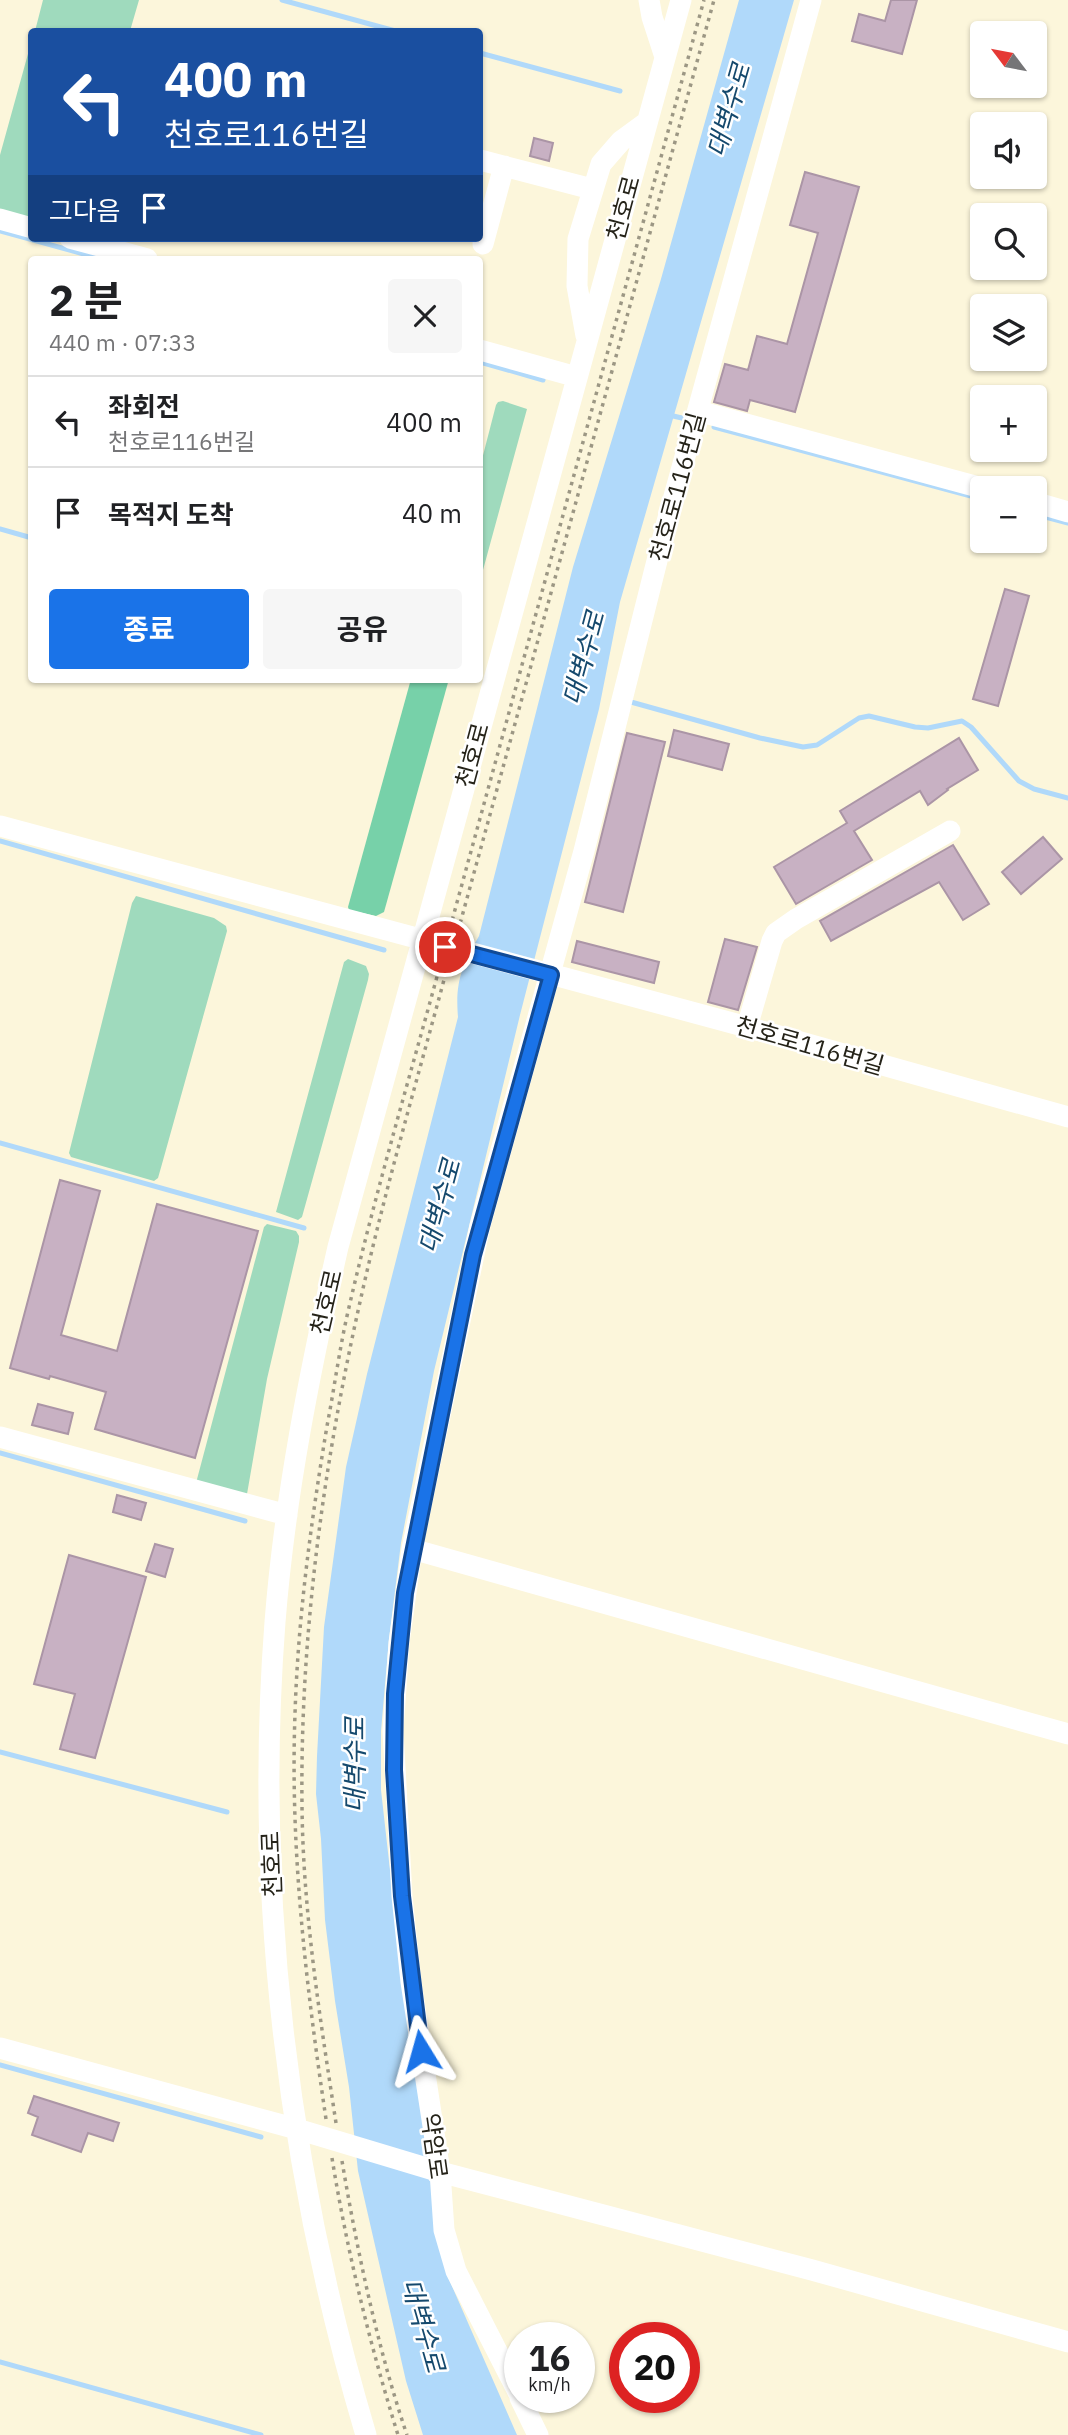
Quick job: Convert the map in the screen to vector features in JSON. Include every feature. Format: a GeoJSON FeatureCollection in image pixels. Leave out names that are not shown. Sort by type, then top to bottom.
{"type":"FeatureCollection","features":[{"type":"Feature","properties":{"kind":"street"},"geometry":{"type":"LineString","coordinates":[[649,0],[665,57]]}},
{"type":"Feature","properties":{"kind":"street","name":"천호로"},"geometry":{"type":"LineString","coordinates":[[366,2435],[343,2358],[317,2246],[297,2129],[274,1931],[269,1836],[270,1729],[275,1621],[287,1515],[309,1375],[335,1259],[681,0]]}},
{"type":"Feature","properties":{"kind":"street","name":"천호로116번길"},"geometry":{"type":"LineString","coordinates":[[548,975],[594,815],[636,640],[811,0]]}},
{"type":"Feature","properties":{"kind":"street"},"geometry":{"type":"LineString","coordinates":[[587,340],[577,286],[576,249],[592,189],[601,164],[621,141],[647,122]]}},
{"type":"Feature","properties":{"kind":"street"},"geometry":{"type":"LineString","coordinates":[[483,161],[592,189]]}},
{"type":"Feature","properties":{"kind":"street"},"geometry":{"type":"LineString","coordinates":[[483,243],[504,166]]}},
{"type":"Feature","properties":{"kind":"street"},"geometry":{"type":"LineString","coordinates":[[0,219],[28,227]]}},
{"type":"Feature","properties":{"kind":"street"},"geometry":{"type":"LineString","coordinates":[[84,242],[136,256]]}},
{"type":"Feature","properties":{"kind":"street"},"geometry":{"type":"LineString","coordinates":[[483,350],[577,377]]}},
{"type":"Feature","properties":{"kind":"street"},"geometry":{"type":"LineString","coordinates":[[698,411],[970,485]]}},
{"type":"Feature","properties":{"kind":"street"},"geometry":{"type":"LineString","coordinates":[[1047,506],[1068,512]]}},
{"type":"Feature","properties":{"kind":"street","name":"천호로116번길"},"geometry":{"type":"LineString","coordinates":[[0,826],[747,1027],[1068,1117]]}},
{"type":"Feature","properties":{"kind":"street"},"geometry":{"type":"LineString","coordinates":[[747,1027],[776,933],[950,831]]}},
{"type":"Feature","properties":{"kind":"street","name":"약암로"},"geometry":{"type":"LineString","coordinates":[[504,2365],[456,2270],[444,2230],[402,1896],[394,1770],[395,1694],[412,1549],[480,1226],[548,975]]}},
{"type":"Feature","properties":{"kind":"street"},"geometry":{"type":"LineString","coordinates":[[0,1437],[287,1515]]}},
{"type":"Feature","properties":{"kind":"street"},"geometry":{"type":"LineString","coordinates":[[412,1549],[1068,1734]]}},
{"type":"Feature","properties":{"kind":"street"},"geometry":{"type":"LineString","coordinates":[[0,2048],[297,2129],[437,2171],[812,2270],[1068,2342]]}},
{"type":"Feature","properties":{"kind":"street","name":"약암로"},"geometry":{"type":"LineString","coordinates":[[528,2413],[538,2435]]}},
{"type":"Feature","properties":{"kind":"path"},"geometry":{"type":"LineString","coordinates":[[398,2435],[373,2347],[344,2222],[337,2141],[310,1934],[303,1831],[303,1710],[313,1582],[328,1475],[359,1304],[704,0]]}},
{"type":"Feature","properties":{"kind":"path"},"geometry":{"type":"LineString","coordinates":[[407,2435],[389,2376],[361,2259],[307,1975],[297,1869],[295,1715],[303,1591],[316,1492],[346,1320],[363,1248],[452,949],[714,0]]}},
{"type":"Feature","properties":{"kind":"green space"},"geometry":{"type":"Polygon","coordinates":[[[43,0],[139,0],[131,28],[36,28],[43,0]]]}},
{"type":"Feature","properties":{"kind":"green space"},"geometry":{"type":"Polygon","coordinates":[[[28,54],[28,218],[0,211],[0,155],[28,54]]]}},
{"type":"Feature","properties":{"kind":"green space"},"geometry":{"type":"Polygon","coordinates":[[[503,401],[527,409],[483,570],[483,455],[498,402],[503,401]]]}},
{"type":"Feature","properties":{"kind":"green space"},"geometry":{"type":"Polygon","coordinates":[[[410,683],[448,683],[384,912],[376,916],[349,910],[410,683]]]}},
{"type":"Feature","properties":{"kind":"green space"},"geometry":{"type":"Polygon","coordinates":[[[136,896],[214,918],[226,926],[227,931],[158,1178],[154,1181],[71,1157],[69,1153],[132,903],[136,896]]]}},
{"type":"Feature","properties":{"kind":"green space"},"geometry":{"type":"Polygon","coordinates":[[[348,959],[366,966],[368,980],[302,1217],[298,1220],[276,1212],[344,962],[348,959]]]}},
{"type":"Feature","properties":{"kind":"green space"},"geometry":{"type":"Polygon","coordinates":[[[267,1224],[296,1231],[299,1242],[267,1379],[247,1494],[196,1483],[264,1227],[267,1224]]]}},
{"type":"Feature","properties":{"kind":"water","name":"대벽수로"},"geometry":{"type":"Polygon","coordinates":[[[739,0],[794,0],[620,602],[599,709],[520,1015],[434,1371],[401,1543],[381,1731],[381,1790],[392,1888],[448,2277],[504,2405],[504,2413],[507,2413],[517,2435],[423,2435],[406,2381],[358,2171],[325,1920],[316,1794],[324,1627],[346,1467],[458,1017],[461,975],[479,936],[573,567],[661,279],[739,0]]]}},
{"type":"Feature","properties":{"kind":"building"},"geometry":{"type":"Polygon","coordinates":[[[891,0],[917,0],[902,54],[852,41],[859,14],[885,21],[891,0]]]}},
{"type":"Feature","properties":{"kind":"building"},"geometry":{"type":"Polygon","coordinates":[[[534,138],[553,143],[549,161],[530,156],[534,138]]]}},
{"type":"Feature","properties":{"kind":"building"},"geometry":{"type":"Polygon","coordinates":[[[805,172],[859,187],[795,412],[750,400],[747,411],[714,402],[725,364],[748,370],[757,336],[787,344],[818,233],[790,225],[805,172]]]}},
{"type":"Feature","properties":{"kind":"building"},"geometry":{"type":"Polygon","coordinates":[[[1005,589],[1029,596],[998,706],[973,699],[1005,589]]]}},
{"type":"Feature","properties":{"kind":"building"},"geometry":{"type":"Polygon","coordinates":[[[674,730],[729,744],[722,770],[668,756],[674,730]]]}},
{"type":"Feature","properties":{"kind":"building"},"geometry":{"type":"Polygon","coordinates":[[[627,733],[665,742],[623,912],[585,902],[627,733]]]}},
{"type":"Feature","properties":{"kind":"building"},"geometry":{"type":"Polygon","coordinates":[[[959,738],[978,770],[947,789],[928,805],[920,791],[854,831],[872,860],[796,904],[774,867],[847,823],[840,811],[959,738]]]}},
{"type":"Feature","properties":{"kind":"building"},"geometry":{"type":"Polygon","coordinates":[[[1043,837],[1062,859],[1021,894],[1002,872],[1043,837]]]}},
{"type":"Feature","properties":{"kind":"building"},"geometry":{"type":"Polygon","coordinates":[[[953,845],[989,904],[963,920],[939,882],[831,941],[820,921],[953,845]]]}},
{"type":"Feature","properties":{"kind":"building"},"geometry":{"type":"Polygon","coordinates":[[[725,939],[757,947],[738,1010],[708,1002],[725,939]]]}},
{"type":"Feature","properties":{"kind":"building"},"geometry":{"type":"Polygon","coordinates":[[[577,941],[659,962],[654,983],[572,962],[577,941]]]}},
{"type":"Feature","properties":{"kind":"building"},"geometry":{"type":"Polygon","coordinates":[[[60,1180],[100,1191],[61,1335],[117,1351],[157,1204],[258,1231],[195,1458],[95,1429],[106,1392],[10,1368],[60,1180]]]}},
{"type":"Feature","properties":{"kind":"building"},"geometry":{"type":"Polygon","coordinates":[[[38,1404],[73,1413],[68,1434],[32,1425],[38,1404]]]}},
{"type":"Feature","properties":{"kind":"building"},"geometry":{"type":"Polygon","coordinates":[[[117,1495],[146,1503],[141,1520],[113,1512],[117,1495]]]}},
{"type":"Feature","properties":{"kind":"building"},"geometry":{"type":"Polygon","coordinates":[[[155,1544],[173,1549],[165,1577],[146,1571],[155,1544]]]}},
{"type":"Feature","properties":{"kind":"building"},"geometry":{"type":"Polygon","coordinates":[[[69,1555],[146,1577],[95,1758],[60,1749],[75,1694],[34,1684],[69,1555]]]}},
{"type":"Feature","properties":{"kind":"building"},"geometry":{"type":"Polygon","coordinates":[[[34,2096],[119,2123],[113,2141],[88,2133],[81,2152],[32,2135],[38,2117],[28,2113],[34,2096]]]}},
{"type":"Feature","properties":{"kind":"waterway"},"geometry":{"type":"LineString","coordinates":[[282,0],[384,28]]}},
{"type":"Feature","properties":{"kind":"waterway"},"geometry":{"type":"LineString","coordinates":[[483,54],[620,91]]}},
{"type":"Feature","properties":{"kind":"waterway"},"geometry":{"type":"LineString","coordinates":[[0,231],[28,239]]}},
{"type":"Feature","properties":{"kind":"waterway"},"geometry":{"type":"LineString","coordinates":[[40,242],[91,256]]}},
{"type":"Feature","properties":{"kind":"waterway"},"geometry":{"type":"LineString","coordinates":[[483,363],[543,380]]}},
{"type":"Feature","properties":{"kind":"waterway"},"geometry":{"type":"LineString","coordinates":[[669,415],[686,419]]}},
{"type":"Feature","properties":{"kind":"waterway"},"geometry":{"type":"LineString","coordinates":[[714,427],[970,496]]}},
{"type":"Feature","properties":{"kind":"waterway"},"geometry":{"type":"LineString","coordinates":[[1047,517],[1068,523]]}},
{"type":"Feature","properties":{"kind":"waterway"},"geometry":{"type":"LineString","coordinates":[[0,529],[28,537]]}},
{"type":"Feature","properties":{"kind":"waterway"},"geometry":{"type":"LineString","coordinates":[[631,702],[760,738],[803,747],[817,745],[859,718],[869,716],[928,728],[962,721],[971,727],[1019,781],[1034,789],[1068,798]]}},
{"type":"Feature","properties":{"kind":"waterway"},"geometry":{"type":"LineString","coordinates":[[0,841],[384,950]]}},
{"type":"Feature","properties":{"kind":"waterway"},"geometry":{"type":"LineString","coordinates":[[0,1143],[304,1228]]}},
{"type":"Feature","properties":{"kind":"waterway"},"geometry":{"type":"LineString","coordinates":[[0,1453],[245,1521]]}},
{"type":"Feature","properties":{"kind":"waterway"},"geometry":{"type":"LineString","coordinates":[[0,1752],[227,1812]]}},
{"type":"Feature","properties":{"kind":"waterway"},"geometry":{"type":"LineString","coordinates":[[0,2065],[261,2137]]}},
{"type":"Feature","properties":{"kind":"waterway"},"geometry":{"type":"LineString","coordinates":[[0,2362],[261,2435]]}},
{"type":"Feature","properties":{"kind":"route"},"geometry":{"type":"LineString","coordinates":[[421,2051],[402,1896],[394,1770],[395,1694],[405,1593],[473,1255],[551,975],[445,947]]}}]}
